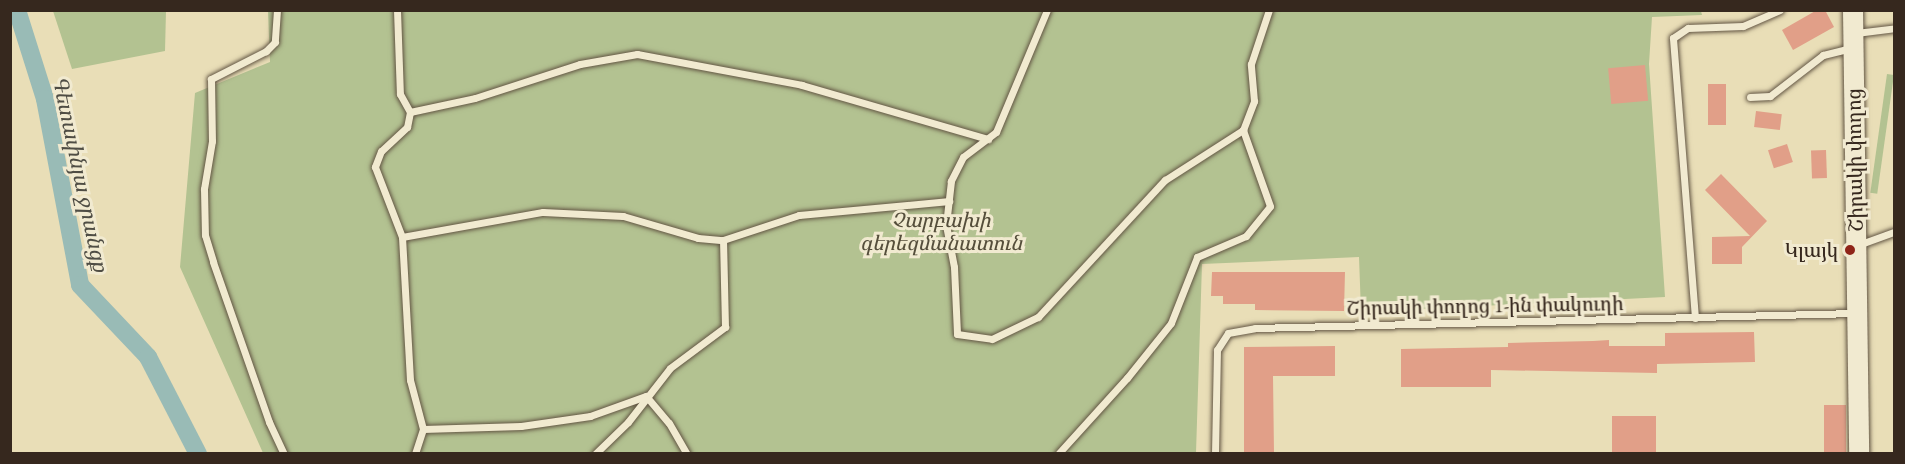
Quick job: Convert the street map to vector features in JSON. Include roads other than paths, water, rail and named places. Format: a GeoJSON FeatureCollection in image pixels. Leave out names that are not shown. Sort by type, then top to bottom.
{"type":"FeatureCollection","features":[{"type":"Feature","properties":{"kind":"main road","name":"Շիրակի փողոց"},"geometry":{"type":"LineString","coordinates":[[1853,10],[1856,38],[1867,453]]}},
{"type":"Feature","properties":{"kind":"main road","name":"Շիրակի փողոց"},"geometry":{"type":"LineString","coordinates":[[1856,38],[1862,10]]}},
{"type":"Feature","properties":{"kind":"main road","name":"Շիրակի փողոց"},"geometry":{"type":"LineString","coordinates":[[1859,453],[1862,313]]}},
{"type":"Feature","properties":{"kind":"lane"},"geometry":{"type":"LineString","coordinates":[[276,10],[275,42],[266,51],[211,79],[213,141],[204,189],[205,235],[213,262],[269,422],[284,453]]}},
{"type":"Feature","properties":{"kind":"lane"},"geometry":{"type":"LineString","coordinates":[[397,10],[400,94],[410,111],[407,127],[381,151],[375,167],[402,237],[410,380],[423,429],[415,453]]}},
{"type":"Feature","properties":{"kind":"lane"},"geometry":{"type":"LineString","coordinates":[[1047,10],[996,132],[963,157],[951,181],[946,225],[954,267],[957,334],[992,339],[1038,317],[1165,180],[1243,130],[1254,101],[1251,64],[1269,10]]}},
{"type":"Feature","properties":{"kind":"lane"},"geometry":{"type":"LineString","coordinates":[[1695,318],[1673,38],[1688,28],[1743,26],[1780,10]]}},
{"type":"Feature","properties":{"kind":"lane"},"geometry":{"type":"LineString","coordinates":[[1750,97],[1770,96],[1823,55],[1856,38],[1894,28]]}},
{"type":"Feature","properties":{"kind":"lane"},"geometry":{"type":"LineString","coordinates":[[410,111],[475,98],[580,64],[637,54],[802,85],[988,139]]}},
{"type":"Feature","properties":{"kind":"lane"},"geometry":{"type":"LineString","coordinates":[[1058,453],[1127,378],[1171,323],[1197,257],[1246,236],[1270,206],[1243,130]]}},
{"type":"Feature","properties":{"kind":"lane"},"geometry":{"type":"LineString","coordinates":[[402,237],[543,212],[623,216],[698,238],[723,240],[799,214],[949,201]]}},
{"type":"Feature","properties":{"kind":"lane"},"geometry":{"type":"LineString","coordinates":[[1861,244],[1894,232]]}},
{"type":"Feature","properties":{"kind":"lane"},"geometry":{"type":"LineString","coordinates":[[595,453],[649,397],[670,368],[725,327],[723,240]]}},
{"type":"Feature","properties":{"kind":"lane","name":"Շիրակի փողոց 1-ին փակուղի"},"geometry":{"type":"LineString","coordinates":[[1215,453],[1217,350],[1228,333],[1255,328],[1862,313]]}},
{"type":"Feature","properties":{"kind":"lane"},"geometry":{"type":"LineString","coordinates":[[423,429],[521,426],[590,416],[649,397]]}},
{"type":"Feature","properties":{"kind":"lane"},"geometry":{"type":"LineString","coordinates":[[649,397],[687,453]]}},
{"type":"Feature","properties":{"kind":"waterway","name":"Գետափնյա ջրանցք"},"geometry":{"type":"LineString","coordinates":[[17,10],[45,99],[80,285],[148,357],[198,454]]}},
{"type":"Feature","properties":{"kind":"place","name":"Կլայկ"},"geometry":{"type":"Point","coordinates":[1850,250]}},
{"type":"Feature","properties":{"kind":"park label","name":"Չարբախի գերեզմանատուն"},"geometry":{"type":"Point","coordinates":[941,232]}}]}
